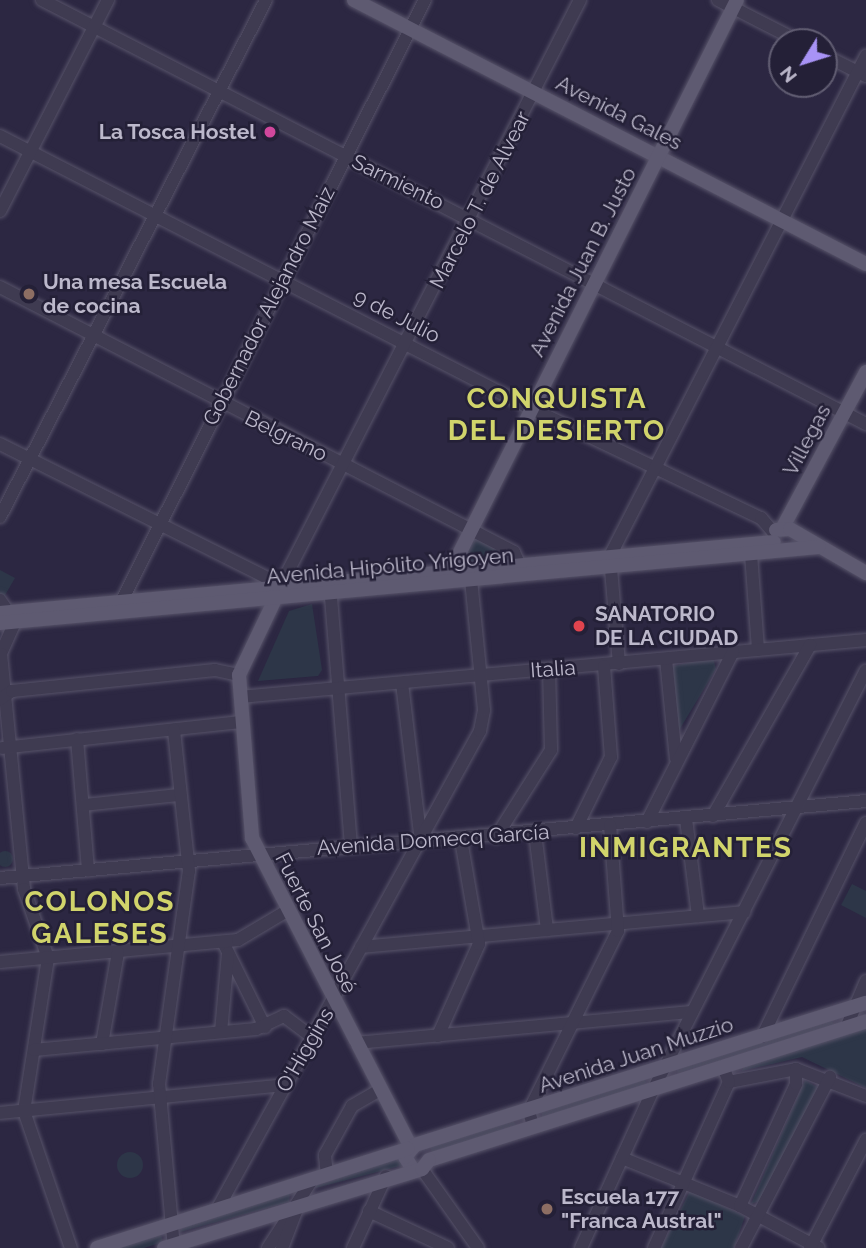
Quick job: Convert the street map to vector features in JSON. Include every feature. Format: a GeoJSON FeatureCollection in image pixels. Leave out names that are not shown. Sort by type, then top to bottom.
{"type":"FeatureCollection","features":[{"type":"Feature","properties":{"kind":"main road","name":"Avenida Gales"},"geometry":{"type":"LineString","coordinates":[[354,0],[866,264]]}},
{"type":"Feature","properties":{"kind":"main road","name":"Avenida Juan B. Justo"},"geometry":{"type":"LineString","coordinates":[[448,576],[469,528],[532,409],[735,4]]}},
{"type":"Feature","properties":{"kind":"main road","name":"Villegas"},"geometry":{"type":"LineString","coordinates":[[783,539],[866,372]]}},
{"type":"Feature","properties":{"kind":"main road"},"geometry":{"type":"LineString","coordinates":[[783,539],[818,547],[866,573]]}},
{"type":"Feature","properties":{"kind":"main road","name":"Avenida Hipólito Yrigoyen"},"geometry":{"type":"LineString","coordinates":[[611,561],[751,554],[783,539]]}},
{"type":"Feature","properties":{"kind":"main road","name":"Avenida Hipólito Yrigoyen"},"geometry":{"type":"LineString","coordinates":[[7,617],[611,561],[783,539]]}},
{"type":"Feature","properties":{"kind":"main road","name":"Avenida Hipólito Yrigoyen"},"geometry":{"type":"LineString","coordinates":[[448,576],[471,579],[523,569]]}},
{"type":"Feature","properties":{"kind":"main road","name":"Fuerte San José"},"geometry":{"type":"LineString","coordinates":[[279,592],[239,674],[256,855],[332,1002],[413,1147]]}},
{"type":"Feature","properties":{"kind":"main road","name":"Avenida Juan Muzzio"},"geometry":{"type":"LineString","coordinates":[[97,1248],[859,1005]]}},
{"type":"Feature","properties":{"kind":"main road","name":"Avenida Juan Muzzio"},"geometry":{"type":"LineString","coordinates":[[170,1247],[421,1166],[533,1126],[866,1021]]}},
{"type":"Feature","properties":{"kind":"main road"},"geometry":{"type":"LineString","coordinates":[[413,1147],[421,1166]]}},
{"type":"Feature","properties":{"kind":"main road"},"geometry":{"type":"LineString","coordinates":[[413,1147],[421,1166]]}},
{"type":"Feature","properties":{"kind":"street","name":"Sarmiento"},"geometry":{"type":"LineString","coordinates":[[42,0],[471,218],[866,424]]}},
{"type":"Feature","properties":{"kind":"street"},"geometry":{"type":"LineString","coordinates":[[0,211],[108,0]]}},
{"type":"Feature","properties":{"kind":"street"},"geometry":{"type":"LineString","coordinates":[[0,517],[266,0]]}},
{"type":"Feature","properties":{"kind":"street","name":"Gobernador Alejandro Maiz"},"geometry":{"type":"LineString","coordinates":[[118,607],[344,155],[425,0]]}},
{"type":"Feature","properties":{"kind":"street","name":"Marcelo T. de Alvear"},"geometry":{"type":"LineString","coordinates":[[279,592],[580,0]]}},
{"type":"Feature","properties":{"kind":"street"},"geometry":{"type":"LineString","coordinates":[[718,0],[735,4],[776,28]]}},
{"type":"Feature","properties":{"kind":"street"},"geometry":{"type":"LineString","coordinates":[[619,664],[611,561],[780,220],[862,74],[866,56]]}},
{"type":"Feature","properties":{"kind":"street"},"geometry":{"type":"LineString","coordinates":[[838,61],[862,74]]}},
{"type":"Feature","properties":{"kind":"street","name":"9 de Julio"},"geometry":{"type":"LineString","coordinates":[[0,135],[532,409],[658,466],[761,518],[783,539]]}},
{"type":"Feature","properties":{"kind":"street","name":"Belgrano"},"geometry":{"type":"LineString","coordinates":[[0,287],[220,404],[344,464],[514,552],[523,569]]}},
{"type":"Feature","properties":{"kind":"street"},"geometry":{"type":"LineString","coordinates":[[0,444],[279,592]]}},
{"type":"Feature","properties":{"kind":"street"},"geometry":{"type":"LineString","coordinates":[[751,554],[758,650]]}},
{"type":"Feature","properties":{"kind":"street","name":"O'Higgins"},"geometry":{"type":"LineString","coordinates":[[218,1209],[362,947],[419,836],[480,731],[481,675],[471,579]]}},
{"type":"Feature","properties":{"kind":"street"},"geometry":{"type":"LineString","coordinates":[[331,587],[351,845]]}},
{"type":"Feature","properties":{"kind":"street"},"geometry":{"type":"LineString","coordinates":[[0,600],[7,617],[1,654],[4,748],[23,876],[48,958],[24,1111],[71,1248]]}},
{"type":"Feature","properties":{"kind":"street","name":"Italia"},"geometry":{"type":"LineString","coordinates":[[240,696],[604,666],[866,640]]}},
{"type":"Feature","properties":{"kind":"street"},"geometry":{"type":"LineString","coordinates":[[713,816],[810,645]]}},
{"type":"Feature","properties":{"kind":"street"},"geometry":{"type":"LineString","coordinates":[[647,822],[676,760],[733,652]]}},
{"type":"Feature","properties":{"kind":"street"},"geometry":{"type":"LineString","coordinates":[[666,659],[676,760]]}},
{"type":"Feature","properties":{"kind":"street"},"geometry":{"type":"LineString","coordinates":[[576,828],[611,757],[604,666]]}},
{"type":"Feature","properties":{"kind":"street"},"geometry":{"type":"LineString","coordinates":[[496,837],[551,750],[549,669]]}},
{"type":"Feature","properties":{"kind":"street"},"geometry":{"type":"LineString","coordinates":[[2,699],[12,691],[215,670],[239,674]]}},
{"type":"Feature","properties":{"kind":"street"},"geometry":{"type":"LineString","coordinates":[[581,1248],[654,1088],[866,671]]}},
{"type":"Feature","properties":{"kind":"street"},"geometry":{"type":"LineString","coordinates":[[402,683],[419,836]]}},
{"type":"Feature","properties":{"kind":"street"},"geometry":{"type":"LineString","coordinates":[[4,748],[242,722]]}},
{"type":"Feature","properties":{"kind":"street"},"geometry":{"type":"LineString","coordinates":[[170,1247],[159,1097],[182,945],[187,860],[174,730]]}},
{"type":"Feature","properties":{"kind":"street"},"geometry":{"type":"LineString","coordinates":[[77,738],[88,870]]}},
{"type":"Feature","properties":{"kind":"street"},"geometry":{"type":"LineString","coordinates":[[84,805],[179,795]]}},
{"type":"Feature","properties":{"kind":"street","name":"Avenida Domecq García"},"geometry":{"type":"LineString","coordinates":[[0,878],[256,855],[419,836],[461,840],[866,802]]}},
{"type":"Feature","properties":{"kind":"street"},"geometry":{"type":"LineString","coordinates":[[687,819],[698,916]]}},
{"type":"Feature","properties":{"kind":"street"},"geometry":{"type":"LineString","coordinates":[[762,1037],[866,823]]}},
{"type":"Feature","properties":{"kind":"street"},"geometry":{"type":"LineString","coordinates":[[533,1126],[529,1111],[619,923],[610,825]]}},
{"type":"Feature","properties":{"kind":"street"},"geometry":{"type":"LineString","coordinates":[[535,833],[547,930]]}},
{"type":"Feature","properties":{"kind":"street"},"geometry":{"type":"LineString","coordinates":[[438,1036],[478,936],[461,840]]}},
{"type":"Feature","properties":{"kind":"street"},"geometry":{"type":"LineString","coordinates":[[0,962],[182,945],[226,947],[285,912]]}},
{"type":"Feature","properties":{"kind":"street"},"geometry":{"type":"LineString","coordinates":[[362,947],[744,912]]}},
{"type":"Feature","properties":{"kind":"street"},"geometry":{"type":"LineString","coordinates":[[226,947],[265,1027]]}},
{"type":"Feature","properties":{"kind":"street"},"geometry":{"type":"LineString","coordinates":[[221,1032],[226,947]]}},
{"type":"Feature","properties":{"kind":"street"},"geometry":{"type":"LineString","coordinates":[[102,1044],[118,952]]}},
{"type":"Feature","properties":{"kind":"street"},"geometry":{"type":"LineString","coordinates":[[846,1028],[859,1005],[866,981]]}},
{"type":"Feature","properties":{"kind":"street"},"geometry":{"type":"LineString","coordinates":[[356,1043],[692,1012]]}},
{"type":"Feature","properties":{"kind":"street"},"geometry":{"type":"LineString","coordinates":[[34,1050],[265,1027],[284,1016],[312,1037]]}},
{"type":"Feature","properties":{"kind":"street"},"geometry":{"type":"LineString","coordinates":[[654,1248],[729,1082],[723,1066]]}},
{"type":"Feature","properties":{"kind":"street"},"geometry":{"type":"LineString","coordinates":[[729,1082],[796,1069],[830,1077],[866,1096]]}},
{"type":"Feature","properties":{"kind":"street"},"geometry":{"type":"LineString","coordinates":[[740,1206],[796,1084],[796,1069]]}},
{"type":"Feature","properties":{"kind":"street"},"geometry":{"type":"LineString","coordinates":[[741,1248],[830,1077]]}},
{"type":"Feature","properties":{"kind":"street"},"geometry":{"type":"LineString","coordinates":[[0,1113],[284,1085]]}},
{"type":"Feature","properties":{"kind":"street"},"geometry":{"type":"LineString","coordinates":[[327,1175],[326,1155],[352,1106],[382,1089]]}},
{"type":"Feature","properties":{"kind":"street"},"geometry":{"type":"LineString","coordinates":[[622,1158],[740,1206],[814,1247],[866,1140]]}},
{"type":"Feature","properties":{"kind":"street"},"geometry":{"type":"LineString","coordinates":[[421,1166],[467,1242],[478,1248]]}},
{"type":"Feature","properties":{"kind":"street"},"geometry":{"type":"LineString","coordinates":[[353,1248],[386,1176]]}},
{"type":"Feature","properties":{"kind":"street"},"geometry":{"type":"LineString","coordinates":[[268,1248],[312,1180]]}},
{"type":"Feature","properties":{"kind":"street"},"geometry":{"type":"LineString","coordinates":[[282,1248],[298,1205]]}},
{"type":"Feature","properties":{"kind":"street"},"geometry":{"type":"LineString","coordinates":[[369,1211],[448,1248]]}},
{"type":"Feature","properties":{"kind":"shaded area"},"geometry":{"type":"Polygon","coordinates":[[[474,538],[510,557],[510,559],[460,564],[474,538]]]}},
{"type":"Feature","properties":{"kind":"shaded area"},"geometry":{"type":"Polygon","coordinates":[[[0,570],[15,578],[4,597],[0,595],[0,570]]]}},
{"type":"Feature","properties":{"kind":"shaded area"},"geometry":{"type":"Polygon","coordinates":[[[312,604],[322,670],[318,676],[258,681],[289,611],[312,604]]]}},
{"type":"Feature","properties":{"kind":"shaded area"},"geometry":{"type":"Polygon","coordinates":[[[713,657],[716,669],[678,732],[670,667],[713,657]]]}},
{"type":"Feature","properties":{"kind":"shaded area"},"geometry":{"type":"Polygon","coordinates":[[[5,851],[13,859],[5,867],[-3,859],[5,851]]]}},
{"type":"Feature","properties":{"kind":"shaded area"},"geometry":{"type":"Polygon","coordinates":[[[852,884],[866,891],[866,918],[841,905],[852,884]]]}},
{"type":"Feature","properties":{"kind":"shaded area"},"geometry":{"type":"Polygon","coordinates":[[[832,1020],[834,1025],[678,1073],[677,1070],[832,1020]]]}},
{"type":"Feature","properties":{"kind":"shaded area"},"geometry":{"type":"Polygon","coordinates":[[[866,1025],[866,1088],[802,1057],[742,1071],[744,1064],[866,1025]]]}},
{"type":"Feature","properties":{"kind":"shaded area"},"geometry":{"type":"Polygon","coordinates":[[[645,1079],[646,1084],[542,1117],[542,1110],[645,1079]]]}},
{"type":"Feature","properties":{"kind":"shaded area"},"geometry":{"type":"Polygon","coordinates":[[[805,1080],[819,1088],[760,1201],[751,1204],[805,1080]]]}},
{"type":"Feature","properties":{"kind":"shaded area"},"geometry":{"type":"Polygon","coordinates":[[[513,1120],[516,1125],[433,1155],[430,1147],[513,1120]]]}},
{"type":"Feature","properties":{"kind":"shaded area"},"geometry":{"type":"Polygon","coordinates":[[[130,1152],[139,1156],[143,1165],[139,1174],[130,1178],[121,1174],[117,1165],[121,1156],[130,1152]]]}},
{"type":"Feature","properties":{"kind":"shaded area"},"geometry":{"type":"Polygon","coordinates":[[[401,1157],[404,1165],[316,1188],[316,1185],[401,1157]]]}},
{"type":"Feature","properties":{"kind":"shaded area"},"geometry":{"type":"Polygon","coordinates":[[[690,1191],[745,1216],[734,1248],[661,1248],[690,1191]]]}},
{"type":"Feature","properties":{"kind":"shaded area"},"geometry":{"type":"Polygon","coordinates":[[[290,1193],[289,1202],[180,1232],[182,1227],[290,1193]]]}},
{"type":"Feature","properties":{"kind":"shaded area"},"geometry":{"type":"Polygon","coordinates":[[[161,1234],[163,1242],[144,1248],[116,1248],[161,1234]]]}},
{"type":"Feature","properties":{"kind":"place","name":"La Tosca Hostel"},"geometry":{"type":"Point","coordinates":[270,132]}},
{"type":"Feature","properties":{"kind":"place","name":"Una mesa Escuela de cocina"},"geometry":{"type":"Point","coordinates":[29,294]}},
{"type":"Feature","properties":{"kind":"place","name":"SANATORIO DE LA CIUDAD"},"geometry":{"type":"Point","coordinates":[579,626]}},
{"type":"Feature","properties":{"kind":"place","name":"Escuela 177 \"Franca Austral\""},"geometry":{"type":"Point","coordinates":[547,1209]}},
{"type":"Feature","properties":{"kind":"district","name":"CONQUISTA DEL DESIERTO"},"geometry":{"type":"Point","coordinates":[557,415]}},
{"type":"Feature","properties":{"kind":"district","name":"INMIGRANTES"},"geometry":{"type":"Point","coordinates":[686,848]}},
{"type":"Feature","properties":{"kind":"district","name":"COLONOS GALESES"},"geometry":{"type":"Point","coordinates":[100,918]}}]}
